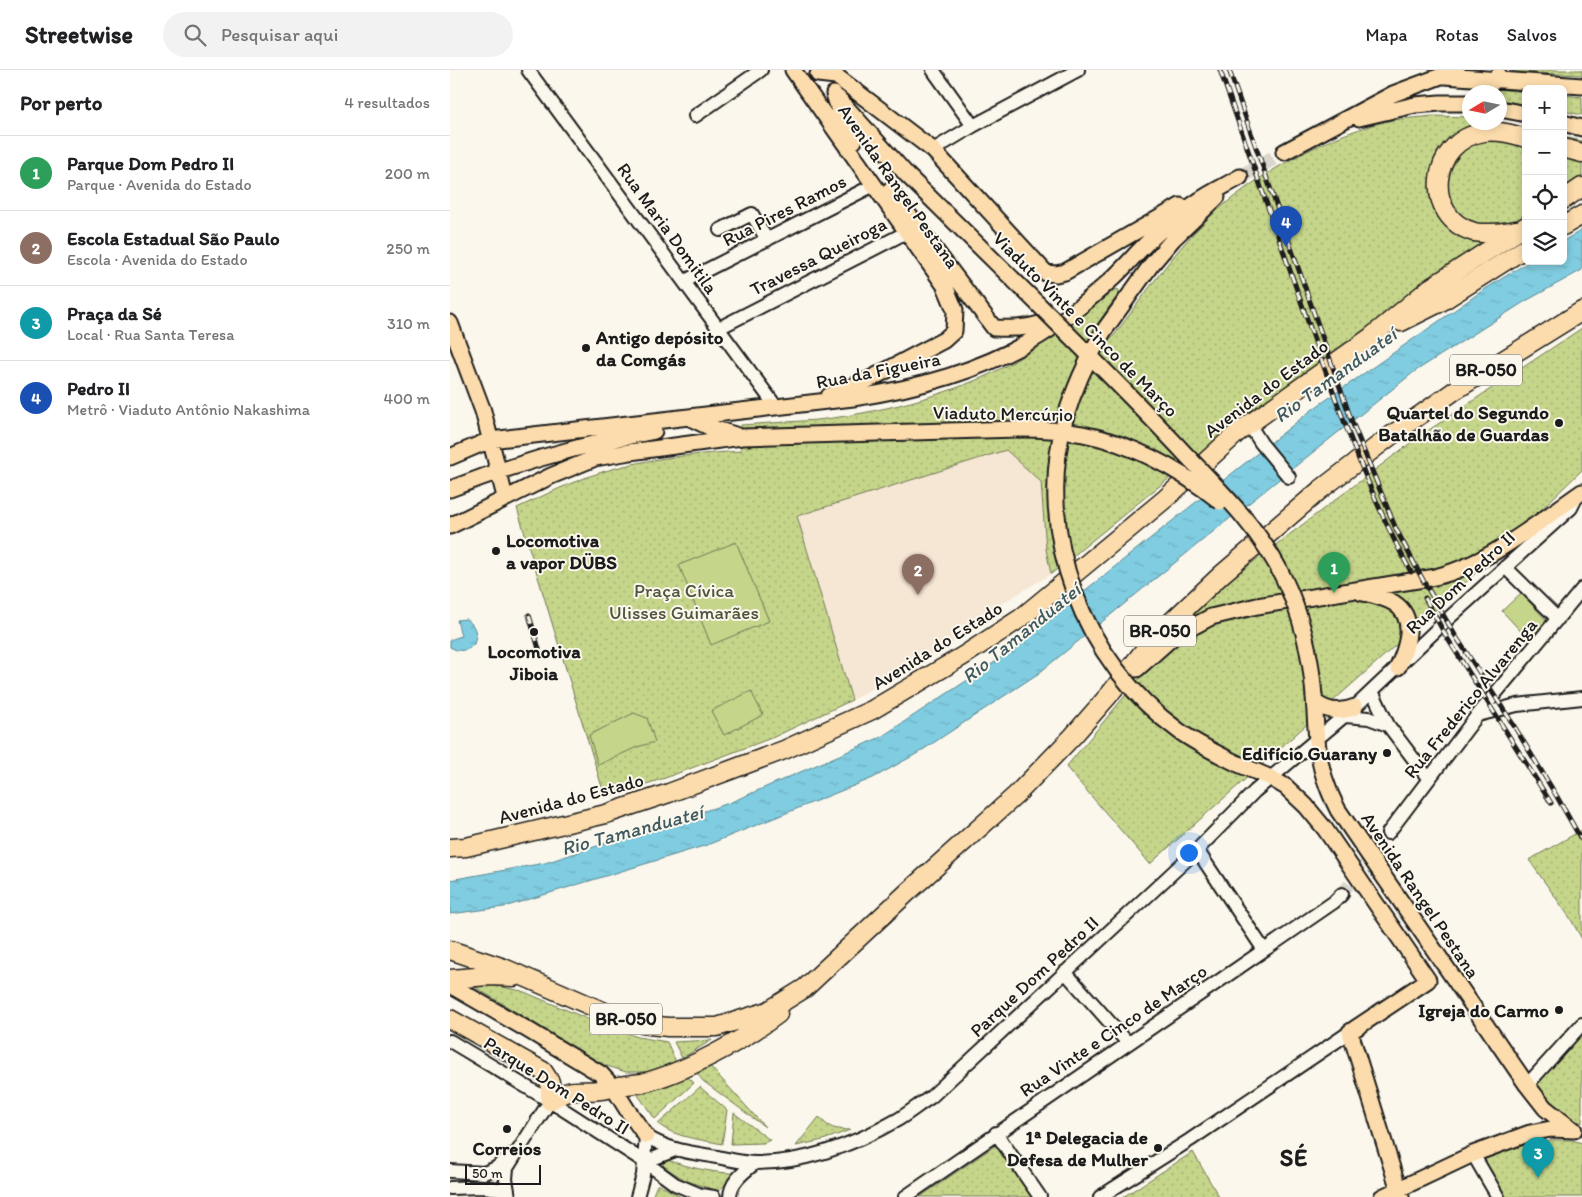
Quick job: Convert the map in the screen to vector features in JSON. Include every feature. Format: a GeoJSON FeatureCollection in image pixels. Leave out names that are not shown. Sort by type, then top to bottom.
{"type":"FeatureCollection","features":[{"type":"Feature","properties":{"kind":"highway"},"geometry":{"type":"LineString","coordinates":[[1522,137],[1504,133],[1486,132],[1474,134],[1454,145],[1441,167],[1439,191],[1445,209],[1452,218],[1469,230],[1495,233],[1522,228]]}},
{"type":"Feature","properties":{"kind":"highway"},"geometry":{"type":"LineString","coordinates":[[1567,149],[1582,153]]}},
{"type":"Feature","properties":{"kind":"highway"},"geometry":{"type":"LineString","coordinates":[[1567,197],[1582,187]]}},
{"type":"Feature","properties":{"kind":"highway"},"geometry":{"type":"LineString","coordinates":[[1567,224],[1582,215]]}},
{"type":"Feature","properties":{"kind":"highway","name":"Avenida do Estado"},"geometry":{"type":"LineString","coordinates":[[450,848],[466,847],[606,814],[784,750],[872,710],[963,656],[1021,618],[1157,505],[1237,433],[1371,337],[1430,288],[1522,229]]}},
{"type":"Feature","properties":{"kind":"highway","name":"Avenida do Estado"},"geometry":{"type":"LineString","coordinates":[[1371,337],[1441,302],[1522,251]]}},
{"type":"Feature","properties":{"kind":"highway","name":"BR-050"},"geometry":{"type":"LineString","coordinates":[[450,950],[485,960],[614,1016],[649,1025],[717,1027],[768,1011],[805,988],[1016,795],[1073,736],[1109,695],[1134,662],[1173,619],[1220,575],[1320,490],[1393,434],[1456,389],[1582,311]]}},
{"type":"Feature","properties":{"kind":"highway"},"geometry":{"type":"LineString","coordinates":[[450,979],[489,976],[526,977]]}},
{"type":"Feature","properties":{"kind":"highway"},"geometry":{"type":"LineString","coordinates":[[550,1101],[570,1090],[597,1090],[607,1081],[642,1082],[672,1073],[731,1044],[770,1020],[805,988]]}},
{"type":"Feature","properties":{"kind":"highway"},"geometry":{"type":"LineString","coordinates":[[450,1019],[543,1071],[550,1082],[550,1101]]}},
{"type":"Feature","properties":{"kind":"main road","name":"Avenida Rangel Pestana"},"geometry":{"type":"LineString","coordinates":[[793,70],[945,286],[956,310]]}},
{"type":"Feature","properties":{"kind":"main road"},"geometry":{"type":"LineString","coordinates":[[1441,76],[1457,70]]}},
{"type":"Feature","properties":{"kind":"main road"},"geometry":{"type":"LineString","coordinates":[[817,72],[836,76],[933,150],[1046,273],[1056,274],[1065,272],[1176,208],[1200,199]]}},
{"type":"Feature","properties":{"kind":"main road","name":"Viaduto Vinte e Cinco de Março"},"geometry":{"type":"LineString","coordinates":[[817,72],[834,94],[938,206],[1139,404],[1242,516],[1272,556],[1294,601],[1309,649],[1315,699],[1317,739]]}},
{"type":"Feature","properties":{"kind":"main road"},"geometry":{"type":"LineString","coordinates":[[1490,85],[1500,74]]}},
{"type":"Feature","properties":{"kind":"main road"},"geometry":{"type":"LineString","coordinates":[[1284,152],[1425,76],[1500,74],[1582,86]]}},
{"type":"Feature","properties":{"kind":"main road","name":"Avenida Rangel Pestana"},"geometry":{"type":"LineString","coordinates":[[834,94],[845,129],[994,328],[1034,326],[1071,312]]}},
{"type":"Feature","properties":{"kind":"main road"},"geometry":{"type":"LineString","coordinates":[[1338,124],[1415,105],[1462,103]]}},
{"type":"Feature","properties":{"kind":"main road"},"geometry":{"type":"LineString","coordinates":[[1507,110],[1522,113]]}},
{"type":"Feature","properties":{"kind":"main road","name":"Rua da Figueira"},"geometry":{"type":"LineString","coordinates":[[450,457],[490,440],[814,403],[911,387],[968,370],[1000,358],[1040,336],[1114,277],[1150,240],[1200,199],[1237,179],[1172,239],[1103,332],[1087,360],[1074,390],[1065,420],[1056,484],[1057,516],[1069,579],[1080,609],[1112,664],[1132,689],[1155,712],[1180,732],[1207,749],[1271,778]]}},
{"type":"Feature","properties":{"kind":"main road"},"geometry":{"type":"LineString","coordinates":[[814,403],[892,368],[944,340],[954,331],[956,310],[959,307],[975,304]]}},
{"type":"Feature","properties":{"kind":"main road"},"geometry":{"type":"LineString","coordinates":[[450,323],[483,411],[505,498]]}},
{"type":"Feature","properties":{"kind":"main road"},"geometry":{"type":"LineString","coordinates":[[450,489],[498,470],[613,439],[675,426],[690,418],[709,427],[742,437]]}},
{"type":"Feature","properties":{"kind":"main road","name":"Viaduto Mercúrio"},"geometry":{"type":"LineString","coordinates":[[742,437],[1018,429],[1083,434],[1116,442],[1143,453],[1180,473],[1242,516]]}},
{"type":"Feature","properties":{"kind":"main road"},"geometry":{"type":"LineString","coordinates":[[450,526],[551,476],[595,458],[688,443],[742,437]]}},
{"type":"Feature","properties":{"kind":"main road"},"geometry":{"type":"LineString","coordinates":[[551,476],[560,465],[605,446],[613,439]]}},
{"type":"Feature","properties":{"kind":"main road"},"geometry":{"type":"LineString","coordinates":[[1109,695],[1173,637],[1212,617],[1257,606],[1437,577],[1462,568],[1497,550],[1580,493]]}},
{"type":"Feature","properties":{"kind":"main road"},"geometry":{"type":"LineString","coordinates":[[1354,590],[1389,600],[1404,614],[1407,622],[1408,636],[1398,667]]}},
{"type":"Feature","properties":{"kind":"main road"},"geometry":{"type":"LineString","coordinates":[[1315,699],[1322,708],[1336,711],[1344,711],[1359,703]]}},
{"type":"Feature","properties":{"kind":"main road","name":"Avenida Rangel Pestana"},"geometry":{"type":"LineString","coordinates":[[1317,739],[1322,772],[1338,810],[1527,1085],[1545,1108],[1578,1131]]}},
{"type":"Feature","properties":{"kind":"main road"},"geometry":{"type":"LineString","coordinates":[[1271,778],[1286,787],[1306,806],[1325,830],[1428,980]]}},
{"type":"Feature","properties":{"kind":"main road"},"geometry":{"type":"LineString","coordinates":[[1400,1193],[1350,1032],[1428,980],[1441,980],[1447,983],[1471,1003]]}},
{"type":"Feature","properties":{"kind":"main road"},"geometry":{"type":"LineString","coordinates":[[450,986],[528,1030],[607,1081],[646,1136]]}},
{"type":"Feature","properties":{"kind":"main road"},"geometry":{"type":"LineString","coordinates":[[1382,1197],[1400,1193],[1473,1154],[1530,1133],[1551,1129],[1578,1131]]}},
{"type":"Feature","properties":{"kind":"street","name":"Rua Maria Domitila"},"geometry":{"type":"LineString","coordinates":[[528,70],[777,408]]}},
{"type":"Feature","properties":{"kind":"street"},"geometry":{"type":"LineString","coordinates":[[695,116],[761,70]]}},
{"type":"Feature","properties":{"kind":"street"},"geometry":{"type":"LineString","coordinates":[[933,70],[973,126]]}},
{"type":"Feature","properties":{"kind":"street"},"geometry":{"type":"LineString","coordinates":[[933,150],[973,126],[1078,70]]}},
{"type":"Feature","properties":{"kind":"street","name":"Rua Pires Ramos"},"geometry":{"type":"LineString","coordinates":[[685,282],[874,185]]}},
{"type":"Feature","properties":{"kind":"street"},"geometry":{"type":"LineString","coordinates":[[720,230],[752,214],[767,240]]}},
{"type":"Feature","properties":{"kind":"street","name":"Travessa Queiroga"},"geometry":{"type":"LineString","coordinates":[[719,328],[907,232]]}},
{"type":"Feature","properties":{"kind":"street"},"geometry":{"type":"LineString","coordinates":[[1249,424],[1261,443],[1289,477]]}},
{"type":"Feature","properties":{"kind":"street","name":"Rua Dom Pedro II"},"geometry":{"type":"LineString","coordinates":[[1359,703],[1571,508],[1580,493]]}},
{"type":"Feature","properties":{"kind":"street"},"geometry":{"type":"LineString","coordinates":[[1505,567],[1558,619]]}},
{"type":"Feature","properties":{"kind":"street","name":"Rua Frederico Alvarenga"},"geometry":{"type":"LineString","coordinates":[[1388,832],[1478,715],[1582,589]]}},
{"type":"Feature","properties":{"kind":"street"},"geometry":{"type":"LineString","coordinates":[[1478,715],[1517,704],[1582,698]]}},
{"type":"Feature","properties":{"kind":"street"},"geometry":{"type":"LineString","coordinates":[[1359,703],[1388,725],[1428,778]]}},
{"type":"Feature","properties":{"kind":"street"},"geometry":{"type":"LineString","coordinates":[[1359,703],[1369,718],[1388,725]]}},
{"type":"Feature","properties":{"kind":"street","name":"Parque Dom Pedro II"},"geometry":{"type":"LineString","coordinates":[[646,1136],[675,1150],[755,1163],[802,1158],[830,1150],[858,1139],[900,1118],[930,1097],[1197,850],[1255,792],[1359,703]]}},
{"type":"Feature","properties":{"kind":"street"},"geometry":{"type":"LineString","coordinates":[[1197,850],[1264,950]]}},
{"type":"Feature","properties":{"kind":"street","name":"Rua Vinte e Cinco de Março"},"geometry":{"type":"LineString","coordinates":[[905,1197],[1334,902],[1342,894]]}},
{"type":"Feature","properties":{"kind":"street"},"geometry":{"type":"LineString","coordinates":[[1065,972],[1128,1043]]}},
{"type":"Feature","properties":{"kind":"street"},"geometry":{"type":"LineString","coordinates":[[1527,1085],[1582,1024]]}},
{"type":"Feature","properties":{"kind":"street"},"geometry":{"type":"LineString","coordinates":[[1100,1197],[1190,1140],[1350,1032]]}},
{"type":"Feature","properties":{"kind":"street","name":"Parque Dom Pedro II"},"geometry":{"type":"LineString","coordinates":[[450,1041],[550,1101],[675,1184],[701,1195],[714,1197]]}},
{"type":"Feature","properties":{"kind":"street"},"geometry":{"type":"LineString","coordinates":[[450,1188],[475,1187],[508,1194],[506,1172],[517,1151],[550,1101]]}},
{"type":"Feature","properties":{"kind":"street"},"geometry":{"type":"LineString","coordinates":[[996,1133],[1040,1197]]}},
{"type":"Feature","properties":{"kind":"street"},"geometry":{"type":"LineString","coordinates":[[637,1197],[644,1162],[646,1136]]}},
{"type":"Feature","properties":{"kind":"street"},"geometry":{"type":"LineString","coordinates":[[644,1162],[675,1150]]}},
{"type":"Feature","properties":{"kind":"street"},"geometry":{"type":"LineString","coordinates":[[450,1188],[454,1183],[451,1171],[475,1174],[490,1171],[517,1151]]}},
{"type":"Feature","properties":{"kind":"street"},"geometry":{"type":"LineString","coordinates":[[1473,1154],[1498,1197]]}},
{"type":"Feature","properties":{"kind":"street"},"geometry":{"type":"LineString","coordinates":[[730,1197],[731,1188],[735,1182],[755,1163]]}},
{"type":"Feature","properties":{"kind":"street"},"geometry":{"type":"LineString","coordinates":[[475,1174],[475,1187]]}},
{"type":"Feature","properties":{"kind":"shaded area"},"geometry":{"type":"Polygon","coordinates":[[[1006,450],[1041,482],[1046,549],[1051,574],[979,617],[973,631],[852,700],[797,516],[1006,450]]]}},
{"type":"Feature","properties":{"kind":"green space"},"geometry":{"type":"Polygon","coordinates":[[[1512,70],[1582,70],[1582,75],[1513,72],[1512,70]]]}},
{"type":"Feature","properties":{"kind":"green space"},"geometry":{"type":"Polygon","coordinates":[[[1507,90],[1522,92],[1522,104],[1507,101],[1507,90]]]}},
{"type":"Feature","properties":{"kind":"green space"},"geometry":{"type":"Polygon","coordinates":[[[1567,95],[1582,97],[1582,115],[1567,112],[1567,95]]]}},
{"type":"Feature","properties":{"kind":"green space","name":"Praça Cívica Ulisses Guimarães"},"geometry":{"type":"Polygon","coordinates":[[[1433,116],[1462,117],[1462,130],[1507,130],[1507,124],[1522,127],[1522,219],[1298,378],[1148,495],[1051,574],[1046,549],[1041,482],[1006,450],[797,516],[852,700],[774,737],[665,778],[605,797],[517,508],[578,481],[631,464],[694,455],[741,451],[741,425],[817,420],[862,413],[911,402],[958,387],[1000,369],[1030,351],[1060,332],[1116,289],[1119,290],[1119,293],[1096,326],[1112,338],[1180,248],[1210,217],[1231,199],[1280,166],[1332,139],[1359,129],[1402,119],[1433,116]]]}},
{"type":"Feature","properties":{"kind":"green space"},"geometry":{"type":"Polygon","coordinates":[[[1567,138],[1582,141],[1582,178],[1567,188],[1567,138]]]}},
{"type":"Feature","properties":{"kind":"green space"},"geometry":{"type":"Polygon","coordinates":[[[1582,328],[1582,470],[1460,588],[1150,864],[1066,767],[1207,597],[1417,438],[1582,328]]]}},
{"type":"Feature","properties":{"kind":"green space"},"geometry":{"type":"Polygon","coordinates":[[[736,542],[769,621],[711,645],[679,565],[736,542]]]}},
{"type":"Feature","properties":{"kind":"green space"},"geometry":{"type":"Polygon","coordinates":[[[1521,593],[1548,622],[1529,640],[1502,611],[1521,593]]]}},
{"type":"Feature","properties":{"kind":"green space"},"geometry":{"type":"Polygon","coordinates":[[[751,691],[763,715],[724,735],[711,711],[751,691]]]}},
{"type":"Feature","properties":{"kind":"green space"},"geometry":{"type":"Polygon","coordinates":[[[634,713],[647,718],[655,742],[637,747],[598,765],[589,735],[634,713]]]}},
{"type":"Feature","properties":{"kind":"green space"},"geometry":{"type":"Polygon","coordinates":[[[1582,830],[1582,939],[1570,918],[1529,860],[1582,830]]]}},
{"type":"Feature","properties":{"kind":"green space"},"geometry":{"type":"Polygon","coordinates":[[[468,983],[492,985],[522,991],[597,1023],[638,1037],[667,1042],[676,1062],[650,1072],[626,1072],[604,1065],[468,983]]]}},
{"type":"Feature","properties":{"kind":"green space"},"geometry":{"type":"Polygon","coordinates":[[[1582,1034],[1582,1123],[1555,1108],[1534,1087],[1582,1034]]]}},
{"type":"Feature","properties":{"kind":"green space"},"geometry":{"type":"Polygon","coordinates":[[[712,1040],[682,1058],[674,1042],[712,1040]]]}},
{"type":"Feature","properties":{"kind":"green space"},"geometry":{"type":"Polygon","coordinates":[[[708,1064],[765,1127],[703,1081],[695,1071],[708,1064]]]}},
{"type":"Feature","properties":{"kind":"green space"},"geometry":{"type":"Polygon","coordinates":[[[687,1076],[694,1083],[655,1119],[638,1095],[687,1076]]]}},
{"type":"Feature","properties":{"kind":"green space"},"geometry":{"type":"Polygon","coordinates":[[[700,1087],[727,1110],[722,1144],[680,1135],[658,1124],[700,1087]]]}},
{"type":"Feature","properties":{"kind":"green space"},"geometry":{"type":"Polygon","coordinates":[[[734,1113],[770,1140],[764,1143],[731,1144],[734,1113]]]}},
{"type":"Feature","properties":{"kind":"green space"},"geometry":{"type":"Polygon","coordinates":[[[819,1117],[833,1128],[850,1130],[823,1140],[796,1146],[819,1117]]]}},
{"type":"Feature","properties":{"kind":"green space"},"geometry":{"type":"Polygon","coordinates":[[[1551,1140],[1572,1140],[1582,1143],[1582,1197],[1504,1197],[1483,1159],[1513,1148],[1551,1140]]]}},
{"type":"Feature","properties":{"kind":"green space"},"geometry":{"type":"Polygon","coordinates":[[[996,1145],[1032,1197],[920,1197],[996,1145]]]}},
{"type":"Feature","properties":{"kind":"green space"},"geometry":{"type":"Polygon","coordinates":[[[1193,1152],[1219,1197],[1123,1197],[1193,1152]]]}},
{"type":"Feature","properties":{"kind":"green space"},"geometry":{"type":"Polygon","coordinates":[[[667,1160],[698,1169],[730,1173],[733,1176],[718,1191],[687,1181],[664,1167],[663,1163],[667,1160]]]}},
{"type":"Feature","properties":{"kind":"green space"},"geometry":{"type":"Polygon","coordinates":[[[657,1185],[660,1185],[681,1197],[652,1197],[657,1185]]]}},
{"type":"Feature","properties":{"kind":"water","name":"Rio Tamanduateí"},"geometry":{"type":"Polygon","coordinates":[[[1582,230],[1582,270],[1524,302],[1414,372],[1039,673],[918,753],[873,778],[707,845],[504,907],[450,914],[450,880],[545,863],[729,803],[881,737],[995,662],[1313,409],[1482,291],[1524,265],[1567,265],[1567,239],[1582,230]]]}},
{"type":"Feature","properties":{"kind":"water"},"geometry":{"type":"Polygon","coordinates":[[[466,619],[475,630],[474,644],[466,650],[453,649],[450,647],[450,640],[461,636],[457,620],[466,619]]]}},
{"type":"Feature","properties":{"kind":"tunnel"},"geometry":{"type":"LineString","coordinates":[[1240,177],[1284,152]]}},
{"type":"Feature","properties":{"kind":"tunnel"},"geometry":{"type":"LineString","coordinates":[[1342,894],[1388,833]]}},
{"type":"Feature","properties":{"kind":"railway"},"geometry":{"type":"LineString","coordinates":[[1220,70],[1330,384],[1373,493],[1411,572]]}},
{"type":"Feature","properties":{"kind":"railway"},"geometry":{"type":"LineString","coordinates":[[1229,70],[1352,422],[1396,529],[1455,635],[1511,721],[1581,839]]}},
{"type":"Feature","properties":{"kind":"railway"},"geometry":{"type":"LineString","coordinates":[[1425,598],[1446,636],[1551,803]]}},
{"type":"Feature","properties":{"kind":"railway"},"geometry":{"type":"LineString","coordinates":[[529,615],[539,649]]}},
{"type":"Feature","properties":{"kind":"place","name":"Pedro II"},"geometry":{"type":"Point","coordinates":[1286,247]}},
{"type":"Feature","properties":{"kind":"place","name":"Antigo depósito da Comgás"},"geometry":{"type":"Point","coordinates":[586,348]}},
{"type":"Feature","properties":{"kind":"place","name":"Quartel do Segundo Batalhão de Guardas"},"geometry":{"type":"Point","coordinates":[1559,423]}},
{"type":"Feature","properties":{"kind":"place","name":"Locomotiva a vapor DÜBS"},"geometry":{"type":"Point","coordinates":[496,551]}},
{"type":"Feature","properties":{"kind":"place","name":"Parque Dom Pedro II"},"geometry":{"type":"Point","coordinates":[1334,593]}},
{"type":"Feature","properties":{"kind":"place","name":"Escola Estadual São Paulo"},"geometry":{"type":"Point","coordinates":[918,595]}},
{"type":"Feature","properties":{"kind":"place","name":"Locomotiva Jiboia"},"geometry":{"type":"Point","coordinates":[534,632]}},
{"type":"Feature","properties":{"kind":"place","name":"Edifício Guarany"},"geometry":{"type":"Point","coordinates":[1387,753]}},
{"type":"Feature","properties":{"kind":"place","name":"Igreja do Carmo"},"geometry":{"type":"Point","coordinates":[1559,1010]}},
{"type":"Feature","properties":{"kind":"place","name":"Correios"},"geometry":{"type":"Point","coordinates":[507,1129]}},
{"type":"Feature","properties":{"kind":"place","name":"1ª Delegacia de Defesa de Mulher"},"geometry":{"type":"Point","coordinates":[1158,1148]}},
{"type":"Feature","properties":{"kind":"place","name":"Praça da Sé"},"geometry":{"type":"Point","coordinates":[1538,1178]}},
{"type":"Feature","properties":{"kind":"district","name":"SÉ"},"geometry":{"type":"Point","coordinates":[1294,1158]}}]}
